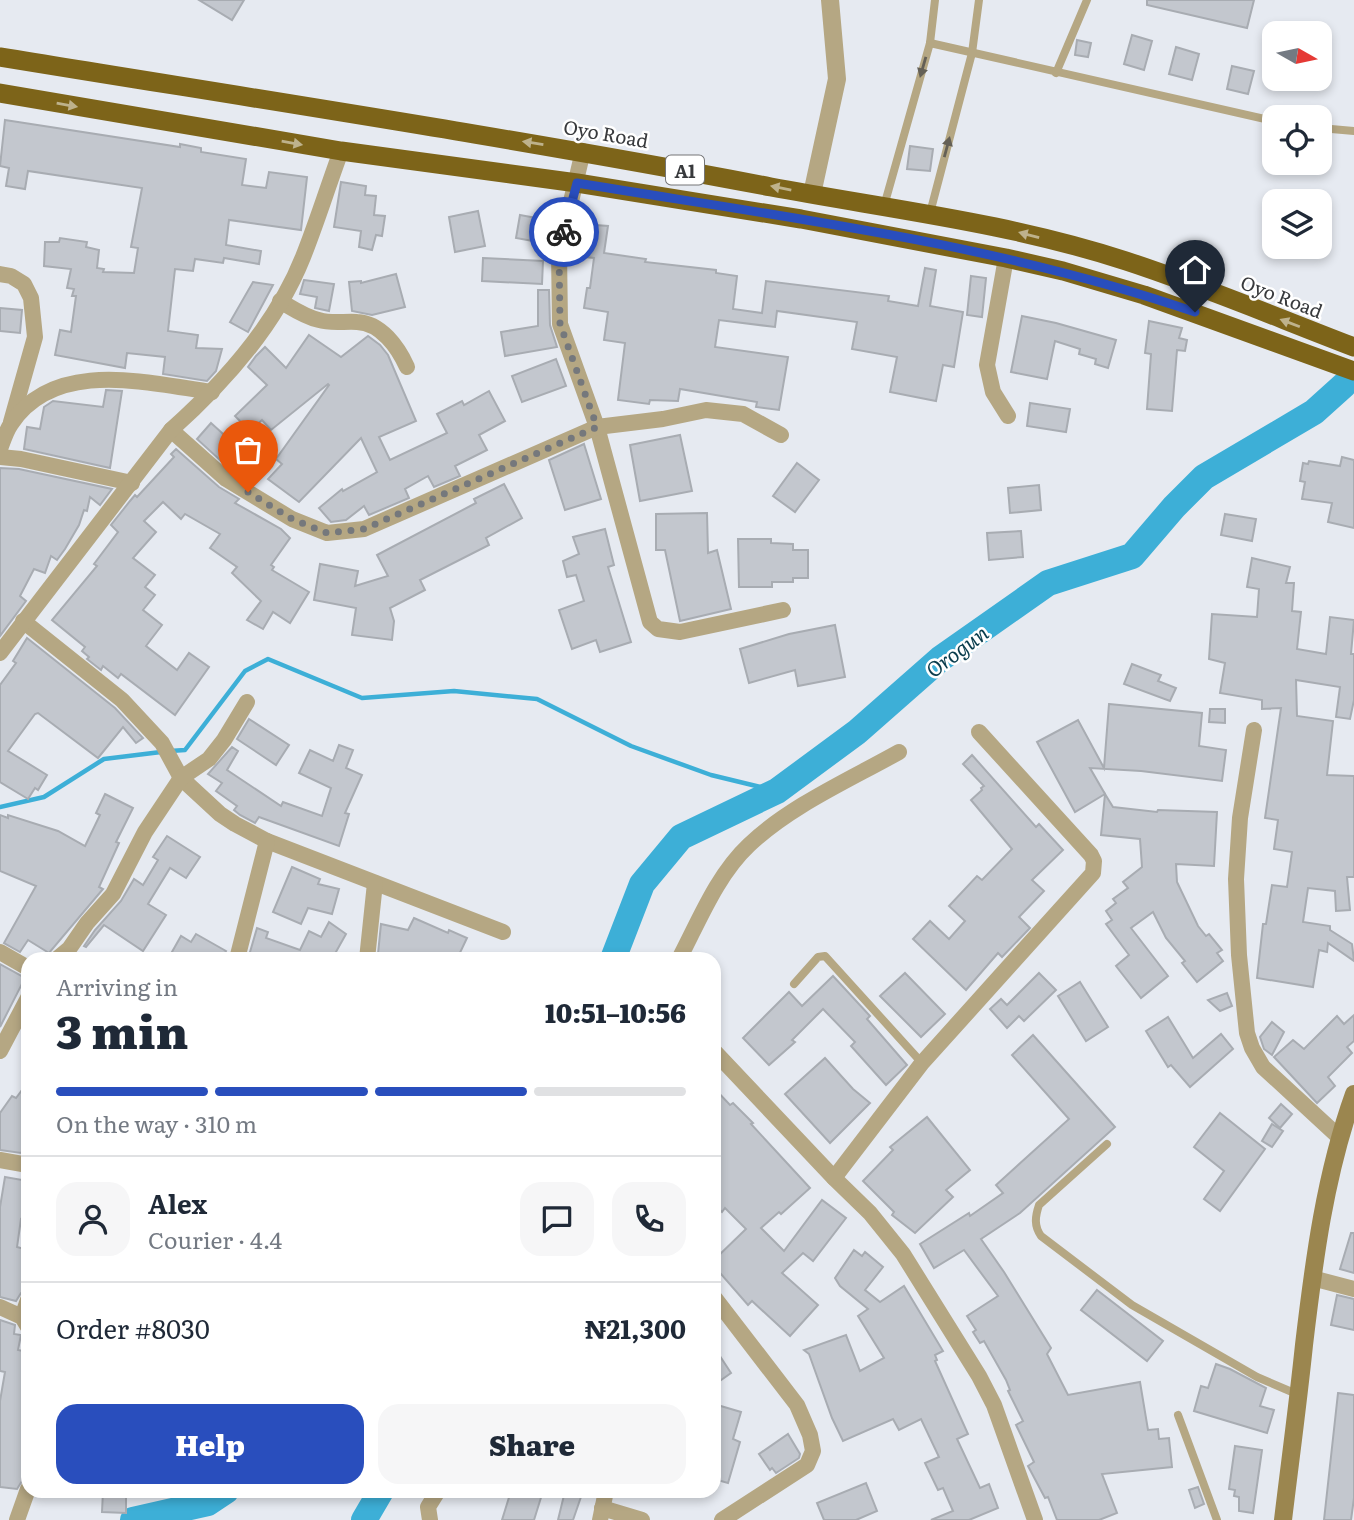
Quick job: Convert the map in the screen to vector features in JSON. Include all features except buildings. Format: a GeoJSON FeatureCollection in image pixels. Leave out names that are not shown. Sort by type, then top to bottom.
{"type":"FeatureCollection","features":[{"type":"Feature","properties":{"kind":"highway","name":"Oyo Road"},"geometry":{"type":"LineString","coordinates":[[0,57],[583,151],[1014,230],[1124,260],[1354,347]]}},
{"type":"Feature","properties":{"kind":"highway","name":"A1"},"geometry":{"type":"LineString","coordinates":[[0,93],[341,151],[577,183],[814,221],[1006,258],[1144,295],[1354,371]]}},
{"type":"Feature","properties":{"kind":"highway"},"geometry":{"type":"LineString","coordinates":[[1062,271],[1071,246]]}},
{"type":"Feature","properties":{"kind":"main road"},"geometry":{"type":"LineString","coordinates":[[1283,1520],[1312,1278],[1339,1137],[1354,1094]]}},
{"type":"Feature","properties":{"kind":"street"},"geometry":{"type":"LineString","coordinates":[[812,194],[837,79],[830,0]]}},
{"type":"Feature","properties":{"kind":"street"},"geometry":{"type":"LineString","coordinates":[[0,653],[171,430],[212,392],[266,328],[303,258],[341,151]]}},
{"type":"Feature","properties":{"kind":"street"},"geometry":{"type":"LineString","coordinates":[[583,151],[559,252],[560,324],[597,427],[650,622],[658,629],[680,632],[783,610]]}},
{"type":"Feature","properties":{"kind":"street"},"geometry":{"type":"LineString","coordinates":[[1006,258],[986,365],[993,392],[1008,416]]}},
{"type":"Feature","properties":{"kind":"street"},"geometry":{"type":"LineString","coordinates":[[0,274],[11,276],[24,284],[31,298],[35,337],[0,449]]}},
{"type":"Feature","properties":{"kind":"street"},"geometry":{"type":"LineString","coordinates":[[280,301],[321,321],[371,325],[397,348],[407,367]]}},
{"type":"Feature","properties":{"kind":"street"},"geometry":{"type":"LineString","coordinates":[[10,424],[31,402],[48,391],[78,381],[106,379],[212,392]]}},
{"type":"Feature","properties":{"kind":"street"},"geometry":{"type":"LineString","coordinates":[[171,430],[226,479],[292,519],[327,533],[364,529],[597,427],[663,419],[706,410],[743,414],[781,435]]}},
{"type":"Feature","properties":{"kind":"street"},"geometry":{"type":"LineString","coordinates":[[0,457],[132,483]]}},
{"type":"Feature","properties":{"kind":"street"},"geometry":{"type":"LineString","coordinates":[[23,621],[122,700],[162,743],[181,778],[234,824],[267,841],[503,932]]}},
{"type":"Feature","properties":{"kind":"street"},"geometry":{"type":"LineString","coordinates":[[65,952],[113,894],[145,832],[181,778],[209,759],[247,702]]}},
{"type":"Feature","properties":{"kind":"street"},"geometry":{"type":"LineString","coordinates":[[1254,730],[1240,818],[1236,879],[1239,955],[1247,1033],[1262,1067],[1339,1137]]}},
{"type":"Feature","properties":{"kind":"street"},"geometry":{"type":"LineString","coordinates":[[834,1178],[922,1063],[1093,873],[1094,861],[1091,855],[979,733]]}},
{"type":"Feature","properties":{"kind":"street"},"geometry":{"type":"LineString","coordinates":[[683,952],[722,879],[749,846],[800,807],[899,752]]}},
{"type":"Feature","properties":{"kind":"street"},"geometry":{"type":"LineString","coordinates":[[239,952],[267,841]]}},
{"type":"Feature","properties":{"kind":"street"},"geometry":{"type":"LineString","coordinates":[[368,952],[375,883]]}},
{"type":"Feature","properties":{"kind":"street"},"geometry":{"type":"LineString","coordinates":[[0,952],[21,964]]}},
{"type":"Feature","properties":{"kind":"street"},"geometry":{"type":"LineString","coordinates":[[0,1051],[21,1011]]}},
{"type":"Feature","properties":{"kind":"street"},"geometry":{"type":"LineString","coordinates":[[721,1058],[870,1213],[903,1254],[979,1376],[993,1405],[1035,1520]]}},
{"type":"Feature","properties":{"kind":"street"},"geometry":{"type":"LineString","coordinates":[[0,1160],[21,1163]]}},
{"type":"Feature","properties":{"kind":"street"},"geometry":{"type":"LineString","coordinates":[[1312,1278],[1354,1289]]}},
{"type":"Feature","properties":{"kind":"street"},"geometry":{"type":"LineString","coordinates":[[721,1306],[797,1405],[810,1434],[813,1451],[807,1465],[722,1520]]}},
{"type":"Feature","properties":{"kind":"street"},"geometry":{"type":"LineString","coordinates":[[0,1307],[21,1320]]}},
{"type":"Feature","properties":{"kind":"street"},"geometry":{"type":"LineString","coordinates":[[17,1520],[25,1498]]}},
{"type":"Feature","properties":{"kind":"street"},"geometry":{"type":"LineString","coordinates":[[430,1520],[428,1507],[434,1498]]}},
{"type":"Feature","properties":{"kind":"street"},"geometry":{"type":"LineString","coordinates":[[601,1514],[642,1520]]}},
{"type":"Feature","properties":{"kind":"lane"},"geometry":{"type":"LineString","coordinates":[[884,206],[930,43],[935,0]]}},
{"type":"Feature","properties":{"kind":"lane"},"geometry":{"type":"LineString","coordinates":[[930,213],[972,53],[978,0]]}},
{"type":"Feature","properties":{"kind":"lane"},"geometry":{"type":"LineString","coordinates":[[1056,73],[1087,0]]}},
{"type":"Feature","properties":{"kind":"lane"},"geometry":{"type":"LineString","coordinates":[[930,43],[1262,118]]}},
{"type":"Feature","properties":{"kind":"lane"},"geometry":{"type":"LineString","coordinates":[[1332,129],[1354,131]]}},
{"type":"Feature","properties":{"kind":"lane"},"geometry":{"type":"LineString","coordinates":[[794,984],[818,957],[825,956],[922,1063]]}},
{"type":"Feature","properties":{"kind":"lane"},"geometry":{"type":"LineString","coordinates":[[1107,1144],[1039,1205],[1036,1228],[1041,1237],[1132,1305],[1257,1377],[1298,1395]]}},
{"type":"Feature","properties":{"kind":"lane"},"geometry":{"type":"LineString","coordinates":[[1178,1415],[1217,1520]]}},
{"type":"Feature","properties":{"kind":"waterway","name":"Orogun"},"geometry":{"type":"LineString","coordinates":[[616,952],[642,884],[681,837],[777,791],[857,732],[940,659],[1048,583],[1132,556],[1204,477],[1314,412],[1344,385]]}},
{"type":"Feature","properties":{"kind":"waterway"},"geometry":{"type":"LineString","coordinates":[[170,751],[185,750],[245,671],[268,659],[362,698],[454,691],[537,699],[631,746],[711,775],[777,791]]}},
{"type":"Feature","properties":{"kind":"waterway"},"geometry":{"type":"LineString","coordinates":[[0,807],[44,797],[104,759],[161,752]]}},
{"type":"Feature","properties":{"kind":"waterway"},"geometry":{"type":"LineString","coordinates":[[133,1520],[208,1503],[216,1498]]}},
{"type":"Feature","properties":{"kind":"waterway","name":"Orogun"},"geometry":{"type":"LineString","coordinates":[[364,1520],[377,1498]]}},
{"type":"Feature","properties":{"kind":"way so far"},"geometry":{"type":"LineString","coordinates":[[248,492],[292,519],[327,533],[364,529],[597,427],[560,324],[559,252],[564,232]]}},
{"type":"Feature","properties":{"kind":"route"},"geometry":{"type":"LineString","coordinates":[[564,232],[577,183],[802,219],[1006,258],[1062,271],[1195,312]]}}]}
